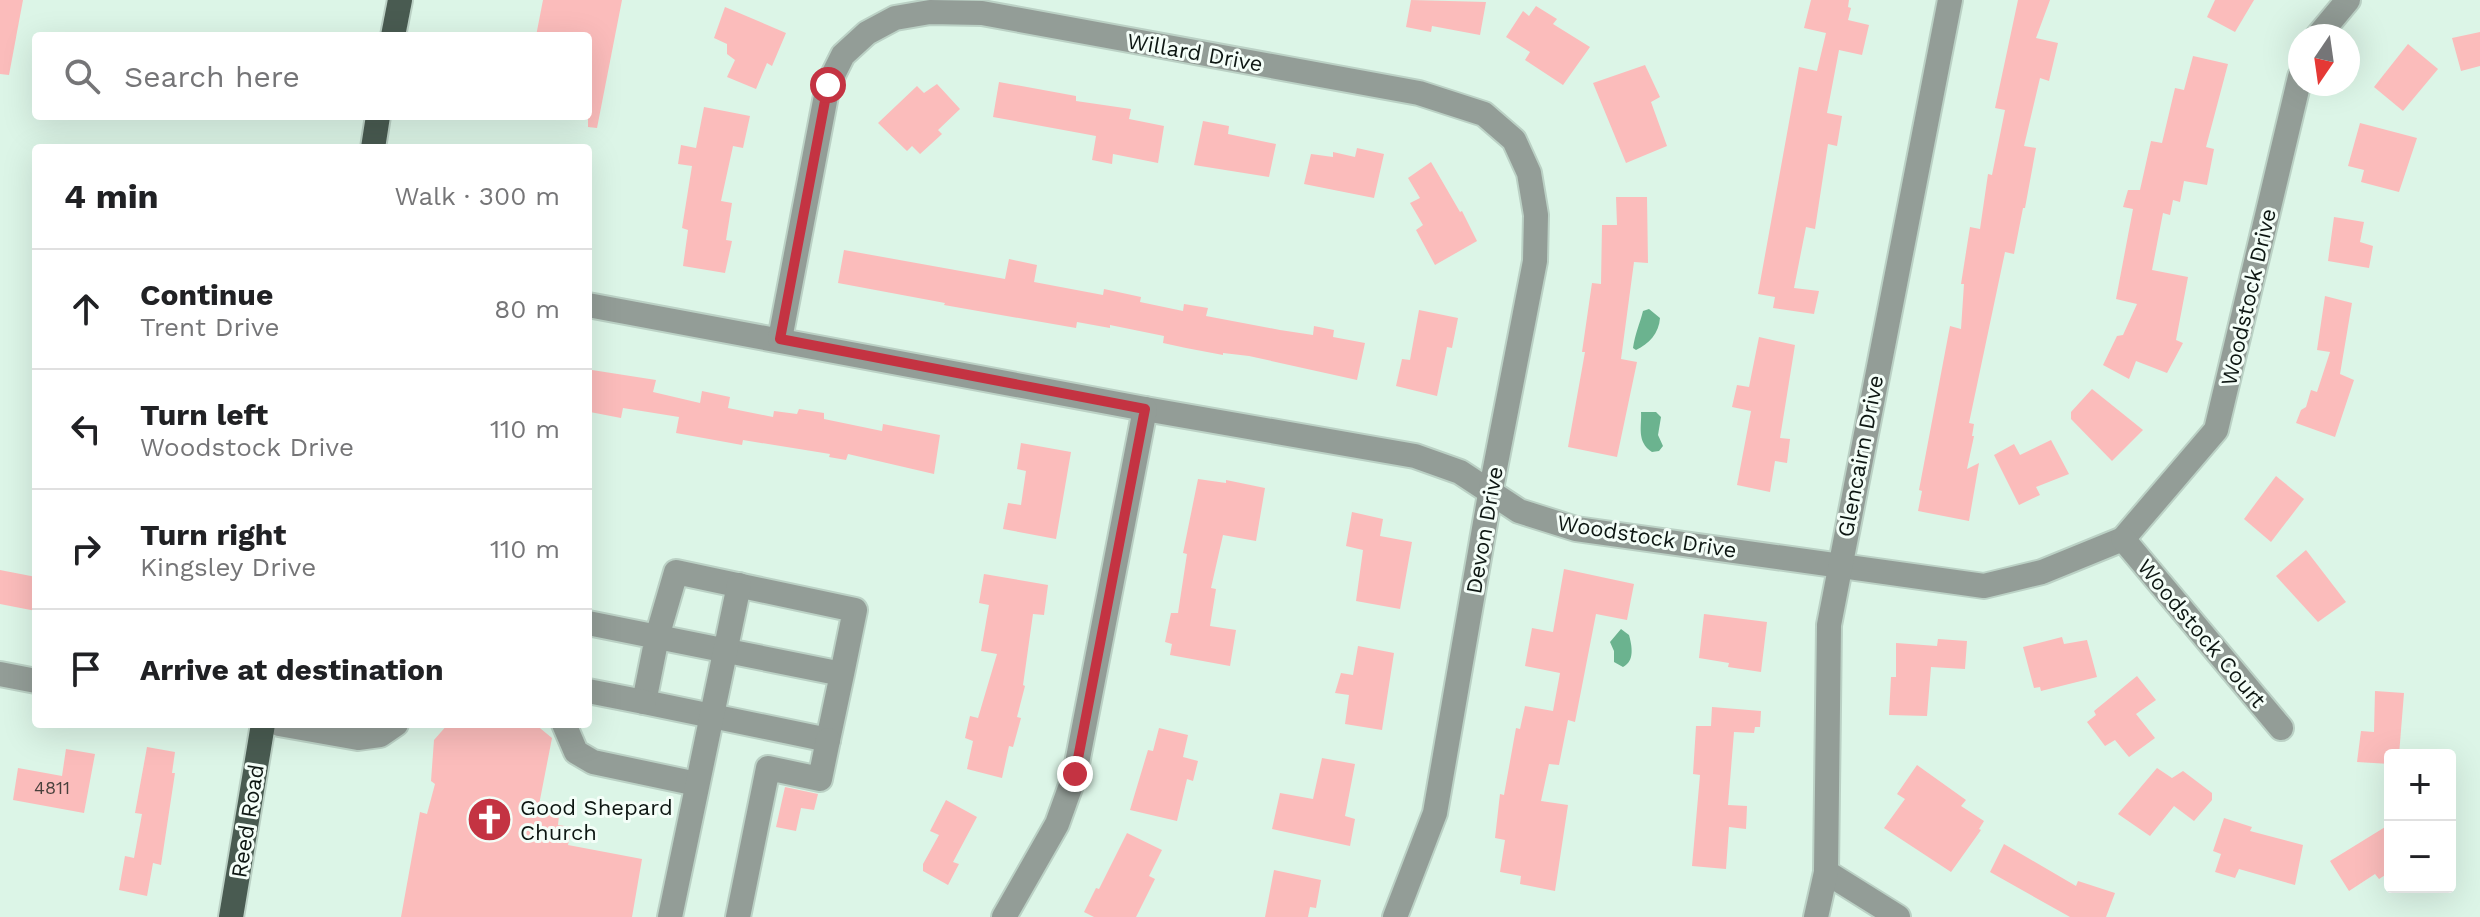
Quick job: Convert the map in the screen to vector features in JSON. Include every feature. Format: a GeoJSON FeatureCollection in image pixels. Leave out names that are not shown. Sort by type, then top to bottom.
{"type":"FeatureCollection","features":[{"type":"Feature","properties":{"kind":"main road"},"geometry":{"type":"LineString","coordinates":[[394,32],[400,0]]}},
{"type":"Feature","properties":{"kind":"main road"},"geometry":{"type":"LineString","coordinates":[[374,144],[377,120]]}},
{"type":"Feature","properties":{"kind":"main road","name":"Reed Road"},"geometry":{"type":"LineString","coordinates":[[231,917],[262,728]]}},
{"type":"Feature","properties":{"kind":"street","name":"Glencairn Drive"},"geometry":{"type":"LineString","coordinates":[[1816,917],[1826,872],[1829,625],[1950,0]]}},
{"type":"Feature","properties":{"kind":"street"},"geometry":{"type":"LineString","coordinates":[[2328,24],[2348,0]]}},
{"type":"Feature","properties":{"kind":"street","name":"Willard Drive"},"geometry":{"type":"LineString","coordinates":[[780,339],[828,85],[843,55],[867,33],[895,18],[930,12],[982,13],[1419,93],[1484,114],[1514,140]]}},
{"type":"Feature","properties":{"kind":"street","name":"Woodstock Drive"},"geometry":{"type":"LineString","coordinates":[[592,306],[1415,456],[1460,472],[1519,511],[1576,529],[1984,586],[2042,572],[2123,539],[2216,430],[2295,96]]}},
{"type":"Feature","properties":{"kind":"street","name":"Devon Drive"},"geometry":{"type":"LineString","coordinates":[[1395,917],[1435,813],[1490,494],[1535,261],[1536,215],[1532,187],[1514,140]]}},
{"type":"Feature","properties":{"kind":"street"},"geometry":{"type":"LineString","coordinates":[[1004,917],[1057,824],[1075,774],[1145,409]]}},
{"type":"Feature","properties":{"kind":"street","name":"Woodstock Court"},"geometry":{"type":"LineString","coordinates":[[2123,539],[2281,728]]}},
{"type":"Feature","properties":{"kind":"street"},"geometry":{"type":"LineString","coordinates":[[644,702],[657,637],[676,572],[855,610],[820,779],[768,768],[738,917]]}},
{"type":"Feature","properties":{"kind":"street"},"geometry":{"type":"LineString","coordinates":[[670,917],[739,585]]}},
{"type":"Feature","properties":{"kind":"street"},"geometry":{"type":"LineString","coordinates":[[592,624],[842,674]]}},
{"type":"Feature","properties":{"kind":"street"},"geometry":{"type":"LineString","coordinates":[[0,674],[32,680]]}},
{"type":"Feature","properties":{"kind":"street"},"geometry":{"type":"LineString","coordinates":[[592,692],[828,740]]}},
{"type":"Feature","properties":{"kind":"street"},"geometry":{"type":"LineString","coordinates":[[302,728],[358,738],[380,735],[390,728]]}},
{"type":"Feature","properties":{"kind":"street"},"geometry":{"type":"LineString","coordinates":[[566,728],[576,752],[593,762],[697,784]]}},
{"type":"Feature","properties":{"kind":"street"},"geometry":{"type":"LineString","coordinates":[[1826,872],[1898,917]]}},
{"type":"Feature","properties":{"kind":"shaded area"},"geometry":{"type":"Polygon","coordinates":[[[1649,309],[1660,318],[1658,328],[1649,341],[1636,350],[1633,348],[1643,311],[1649,309]]]}},
{"type":"Feature","properties":{"kind":"shaded area"},"geometry":{"type":"Polygon","coordinates":[[[1641,412],[1656,412],[1661,417],[1658,435],[1663,446],[1659,451],[1652,452],[1644,443],[1641,412]]]}},
{"type":"Feature","properties":{"kind":"shaded area"},"geometry":{"type":"Polygon","coordinates":[[[1621,629],[1629,635],[1632,648],[1631,657],[1623,667],[1614,662],[1610,642],[1621,629]]]}},
{"type":"Feature","properties":{"kind":"building"},"geometry":{"type":"Polygon","coordinates":[[[0,0],[23,0],[9,75],[0,74],[0,0]]]}},
{"type":"Feature","properties":{"kind":"building"},"geometry":{"type":"Polygon","coordinates":[[[543,0],[622,0],[597,128],[588,127],[588,120],[592,120],[592,32],[537,32],[543,0]]]}},
{"type":"Feature","properties":{"kind":"building"},"geometry":{"type":"Polygon","coordinates":[[[1411,0],[1486,2],[1480,35],[1432,26],[1431,32],[1406,27],[1411,0]]]}},
{"type":"Feature","properties":{"kind":"building"},"geometry":{"type":"Polygon","coordinates":[[[1811,0],[1849,0],[1848,20],[1869,25],[1862,55],[1839,50],[1827,113],[1842,116],[1837,146],[1828,144],[1815,229],[1806,227],[1794,288],[1819,291],[1814,314],[1773,308],[1775,297],[1758,294],[1799,67],[1817,71],[1826,33],[1804,28],[1811,0]]]}},
{"type":"Feature","properties":{"kind":"building"},"geometry":{"type":"Polygon","coordinates":[[[2018,0],[2050,0],[2036,38],[2058,43],[2049,81],[2040,78],[2024,146],[2036,148],[2025,208],[2014,254],[2005,252],[1969,423],[1974,424],[1974,436],[1967,469],[1979,463],[1969,521],[1918,511],[1922,491],[1919,490],[1950,326],[1961,329],[1964,284],[1961,284],[1970,227],[1980,229],[1988,174],[1992,175],[2005,110],[1995,108],[2018,0]]]}},
{"type":"Feature","properties":{"kind":"building"},"geometry":{"type":"Polygon","coordinates":[[[2215,0],[2254,0],[2235,32],[2207,17],[2215,0]]]}},
{"type":"Feature","properties":{"kind":"building"},"geometry":{"type":"Polygon","coordinates":[[[1536,6],[1557,19],[1553,24],[1590,47],[1563,85],[1525,60],[1530,52],[1506,37],[1523,11],[1529,16],[1536,6]]]}},
{"type":"Feature","properties":{"kind":"building"},"geometry":{"type":"Polygon","coordinates":[[[725,7],[786,33],[772,66],[767,63],[756,89],[727,77],[735,60],[727,54],[727,44],[714,38],[725,7]]]}},
{"type":"Feature","properties":{"kind":"building"},"geometry":{"type":"Polygon","coordinates":[[[2480,32],[2480,66],[2461,71],[2452,38],[2480,32]]]}},
{"type":"Feature","properties":{"kind":"building"},"geometry":{"type":"Polygon","coordinates":[[[2408,44],[2438,69],[2403,111],[2374,87],[2408,44]]]}},
{"type":"Feature","properties":{"kind":"building"},"geometry":{"type":"Polygon","coordinates":[[[2193,56],[2228,64],[2206,147],[2214,149],[2207,185],[2184,181],[2180,202],[2173,200],[2170,215],[2163,213],[2152,270],[2188,277],[2176,340],[2183,343],[2167,373],[2136,361],[2129,379],[2103,365],[2117,336],[2123,335],[2137,304],[2116,299],[2133,209],[2123,207],[2128,190],[2140,190],[2151,141],[2162,143],[2175,88],[2184,90],[2193,56]]]}},
{"type":"Feature","properties":{"kind":"building"},"geometry":{"type":"Polygon","coordinates":[[[1645,65],[1660,97],[1651,102],[1667,146],[1626,163],[1593,83],[1645,65]]]}},
{"type":"Feature","properties":{"kind":"building"},"geometry":{"type":"Polygon","coordinates":[[[999,82],[1076,96],[1076,101],[1131,109],[1129,119],[1164,126],[1158,163],[1113,154],[1112,164],[1092,160],[1096,136],[993,117],[999,82]]]}},
{"type":"Feature","properties":{"kind":"building"},"geometry":{"type":"Polygon","coordinates":[[[937,84],[960,109],[938,130],[942,134],[920,154],[912,146],[907,151],[878,123],[917,86],[924,93],[937,84]]]}},
{"type":"Feature","properties":{"kind":"building"},"geometry":{"type":"Polygon","coordinates":[[[704,107],[750,116],[743,148],[733,146],[721,201],[732,203],[726,240],[732,241],[725,273],[683,266],[688,230],[682,228],[692,166],[678,164],[681,145],[696,148],[704,107]]]}},
{"type":"Feature","properties":{"kind":"building"},"geometry":{"type":"Polygon","coordinates":[[[1203,121],[1229,126],[1228,134],[1276,144],[1269,177],[1194,165],[1203,121]]]}},
{"type":"Feature","properties":{"kind":"building"},"geometry":{"type":"Polygon","coordinates":[[[2360,123],[2417,138],[2399,192],[2361,182],[2364,170],[2348,166],[2360,123]]]}},
{"type":"Feature","properties":{"kind":"building"},"geometry":{"type":"Polygon","coordinates":[[[1357,148],[1384,154],[1374,198],[1304,184],[1311,154],[1333,157],[1333,152],[1355,157],[1357,148]]]}},
{"type":"Feature","properties":{"kind":"building"},"geometry":{"type":"Polygon","coordinates":[[[1431,162],[1477,241],[1435,265],[1416,230],[1423,225],[1410,203],[1420,198],[1408,178],[1431,162]]]}},
{"type":"Feature","properties":{"kind":"building"},"geometry":{"type":"Polygon","coordinates":[[[1616,197],[1647,197],[1648,263],[1634,262],[1621,359],[1637,362],[1617,457],[1568,447],[1585,352],[1582,352],[1592,283],[1601,284],[1602,225],[1617,225],[1616,197]]]}},
{"type":"Feature","properties":{"kind":"building"},"geometry":{"type":"Polygon","coordinates":[[[2334,217],[2364,222],[2360,242],[2373,246],[2369,268],[2328,261],[2334,217]]]}},
{"type":"Feature","properties":{"kind":"building"},"geometry":{"type":"Polygon","coordinates":[[[844,250],[1005,279],[1009,259],[1037,265],[1034,282],[1103,295],[1104,289],[1141,297],[1140,302],[1183,311],[1184,304],[1208,308],[1206,316],[1280,330],[1313,335],[1314,326],[1334,330],[1333,337],[1365,343],[1357,380],[1249,356],[1223,355],[1163,343],[1164,336],[1110,325],[1110,328],[1077,322],[1076,328],[838,283],[844,250]]]}},
{"type":"Feature","properties":{"kind":"building"},"geometry":{"type":"Polygon","coordinates":[[[2325,296],[2352,303],[2340,374],[2354,380],[2335,437],[2296,423],[2301,410],[2306,407],[2311,390],[2317,392],[2330,352],[2317,350],[2325,296]]]}},
{"type":"Feature","properties":{"kind":"building"},"geometry":{"type":"Polygon","coordinates":[[[1419,310],[1458,318],[1452,348],[1447,347],[1437,396],[1396,386],[1402,359],[1410,360],[1419,310]]]}},
{"type":"Feature","properties":{"kind":"building"},"geometry":{"type":"Polygon","coordinates":[[[1759,337],[1795,345],[1780,438],[1790,439],[1787,463],[1775,461],[1770,492],[1737,485],[1751,411],[1732,407],[1737,385],[1749,387],[1759,337]]]}},
{"type":"Feature","properties":{"kind":"building"},"geometry":{"type":"Polygon","coordinates":[[[592,370],[656,380],[653,392],[700,403],[702,391],[730,397],[728,408],[773,417],[774,411],[797,414],[799,409],[824,413],[824,419],[882,431],[883,424],[940,435],[934,474],[848,454],[846,460],[829,457],[830,454],[743,440],[742,445],[676,433],[679,417],[623,408],[621,418],[592,412],[592,370]]]}},
{"type":"Feature","properties":{"kind":"building"},"geometry":{"type":"Polygon","coordinates":[[[2092,389],[2143,430],[2112,461],[2071,419],[2071,412],[2092,389]]]}},
{"type":"Feature","properties":{"kind":"building"},"geometry":{"type":"Polygon","coordinates":[[[2051,440],[2069,474],[2036,487],[2040,495],[2019,505],[1994,455],[2014,444],[2020,455],[2051,440]]]}},
{"type":"Feature","properties":{"kind":"building"},"geometry":{"type":"Polygon","coordinates":[[[1021,443],[1071,452],[1056,539],[1003,529],[1008,503],[1021,505],[1026,471],[1017,469],[1021,443]]]}},
{"type":"Feature","properties":{"kind":"building"},"geometry":{"type":"Polygon","coordinates":[[[2276,476],[2304,499],[2271,542],[2244,519],[2276,476]]]}},
{"type":"Feature","properties":{"kind":"building"},"geometry":{"type":"Polygon","coordinates":[[[1198,479],[1226,483],[1226,480],[1265,488],[1256,541],[1223,535],[1211,588],[1216,589],[1210,626],[1236,630],[1230,666],[1170,655],[1172,644],[1165,642],[1171,613],[1178,613],[1187,554],[1183,553],[1198,479]]]}},
{"type":"Feature","properties":{"kind":"building"},"geometry":{"type":"Polygon","coordinates":[[[1352,512],[1383,519],[1380,536],[1412,542],[1400,609],[1356,601],[1363,550],[1346,546],[1352,512]]]}},
{"type":"Feature","properties":{"kind":"building"},"geometry":{"type":"Polygon","coordinates":[[[2306,550],[2346,602],[2318,622],[2276,576],[2306,550]]]}},
{"type":"Feature","properties":{"kind":"building"},"geometry":{"type":"Polygon","coordinates":[[[1564,569],[1634,584],[1627,620],[1596,614],[1575,722],[1568,720],[1559,765],[1549,764],[1541,801],[1568,805],[1555,891],[1520,884],[1521,876],[1500,872],[1505,840],[1495,838],[1500,794],[1504,795],[1516,728],[1520,729],[1525,706],[1553,711],[1560,673],[1525,666],[1532,628],[1553,632],[1564,569]]]}},
{"type":"Feature","properties":{"kind":"building"},"geometry":{"type":"Polygon","coordinates":[[[0,570],[32,576],[32,610],[0,604],[0,570]]]}},
{"type":"Feature","properties":{"kind":"building"},"geometry":{"type":"Polygon","coordinates":[[[984,574],[1048,585],[1044,615],[1033,614],[1025,686],[1017,717],[1021,718],[1013,747],[1009,746],[1002,778],[967,769],[973,741],[965,738],[970,716],[978,718],[997,654],[981,651],[989,605],[979,603],[984,574]]]}},
{"type":"Feature","properties":{"kind":"building"},"geometry":{"type":"Polygon","coordinates":[[[1704,614],[1767,622],[1761,672],[1699,658],[1704,614]]]}},
{"type":"Feature","properties":{"kind":"building"},"geometry":{"type":"Polygon","coordinates":[[[2062,637],[2064,644],[2087,640],[2097,677],[2041,691],[2040,687],[2034,688],[2023,647],[2062,637]]]}},
{"type":"Feature","properties":{"kind":"building"},"geometry":{"type":"Polygon","coordinates":[[[1938,639],[1967,641],[1965,669],[1931,667],[1927,716],[1889,715],[1891,677],[1896,677],[1896,643],[1937,646],[1938,639]]]}},
{"type":"Feature","properties":{"kind":"building"},"geometry":{"type":"Polygon","coordinates":[[[1358,646],[1394,653],[1382,730],[1345,724],[1349,695],[1335,693],[1341,673],[1353,675],[1358,646]]]}},
{"type":"Feature","properties":{"kind":"building"},"geometry":{"type":"Polygon","coordinates":[[[2137,676],[2156,700],[2136,714],[2155,738],[2129,757],[2115,740],[2105,746],[2087,722],[2096,715],[2094,711],[2137,676]]]}},
{"type":"Feature","properties":{"kind":"building"},"geometry":{"type":"Polygon","coordinates":[[[2375,691],[2404,693],[2399,749],[2384,749],[2384,764],[2357,762],[2361,731],[2374,732],[2375,691]]]}},
{"type":"Feature","properties":{"kind":"building"},"geometry":{"type":"Polygon","coordinates":[[[1712,707],[1761,711],[1760,727],[1755,727],[1754,733],[1734,732],[1728,805],[1747,806],[1746,829],[1729,827],[1726,869],[1692,866],[1700,775],[1693,774],[1696,726],[1711,726],[1712,707]]]}},
{"type":"Feature","properties":{"kind":"building","name":"Good Shepard Church"},"geometry":{"type":"Polygon","coordinates":[[[444,728],[540,728],[552,738],[538,810],[559,815],[558,825],[572,827],[568,845],[642,859],[632,917],[401,917],[420,812],[427,814],[435,784],[431,781],[434,740],[444,728]]]}},
{"type":"Feature","properties":{"kind":"building"},"geometry":{"type":"Polygon","coordinates":[[[1159,728],[1188,735],[1183,757],[1198,761],[1193,781],[1187,779],[1177,821],[1130,810],[1148,750],[1153,751],[1159,728]]]}},
{"type":"Feature","properties":{"kind":"building"},"geometry":{"type":"Polygon","coordinates":[[[147,747],[175,752],[172,773],[175,773],[161,865],[153,863],[147,896],[119,890],[125,856],[134,858],[142,814],[135,813],[147,747]]]}},
{"type":"Feature","properties":{"kind":"building"},"geometry":{"type":"Polygon","coordinates":[[[66,749],[95,754],[84,813],[13,800],[18,768],[62,776],[66,749]]]}},
{"type":"Feature","properties":{"kind":"building"},"geometry":{"type":"Polygon","coordinates":[[[1322,758],[1355,764],[1345,816],[1355,819],[1350,846],[1272,829],[1280,793],[1313,799],[1322,758]]]}},
{"type":"Feature","properties":{"kind":"building"},"geometry":{"type":"Polygon","coordinates":[[[1917,765],[1966,800],[1961,806],[1984,821],[1951,872],[1884,828],[1905,799],[1897,794],[1917,765]]]}},
{"type":"Feature","properties":{"kind":"building"},"geometry":{"type":"Polygon","coordinates":[[[2157,768],[2172,778],[2183,771],[2212,793],[2212,800],[2194,821],[2174,806],[2150,836],[2118,814],[2157,768]]]}},
{"type":"Feature","properties":{"kind":"building"},"geometry":{"type":"Polygon","coordinates":[[[785,787],[818,794],[814,810],[801,808],[796,831],[776,827],[785,787]]]}},
{"type":"Feature","properties":{"kind":"building"},"geometry":{"type":"Polygon","coordinates":[[[946,800],[977,817],[953,862],[959,864],[948,885],[923,871],[923,864],[939,835],[930,831],[946,800]]]}},
{"type":"Feature","properties":{"kind":"building"},"geometry":{"type":"Polygon","coordinates":[[[2224,818],[2252,827],[2250,831],[2303,845],[2295,885],[2239,869],[2235,878],[2215,872],[2221,854],[2213,851],[2224,818]]]}},
{"type":"Feature","properties":{"kind":"building"},"geometry":{"type":"Polygon","coordinates":[[[2384,828],[2384,876],[2379,879],[2375,874],[2349,891],[2330,861],[2384,828]]]}},
{"type":"Feature","properties":{"kind":"building"},"geometry":{"type":"Polygon","coordinates":[[[1127,833],[1162,850],[1149,876],[1155,879],[1136,917],[1094,917],[1084,912],[1127,833]]]}},
{"type":"Feature","properties":{"kind":"building"},"geometry":{"type":"Polygon","coordinates":[[[2004,844],[2076,886],[2078,881],[2115,893],[2106,917],[2070,917],[1990,872],[2004,844]]]}},
{"type":"Feature","properties":{"kind":"building"},"geometry":{"type":"Polygon","coordinates":[[[1274,870],[1321,880],[1316,908],[1310,907],[1308,917],[1265,917],[1274,870]]]}},
{"type":"Feature","properties":{"kind":"place","name":"Good Shepard Church"},"geometry":{"type":"Point","coordinates":[489,820]}},
{"type":"Feature","properties":{"kind":"route"},"geometry":{"type":"LineString","coordinates":[[828,85],[780,339],[1145,409],[1075,774]]}}]}
